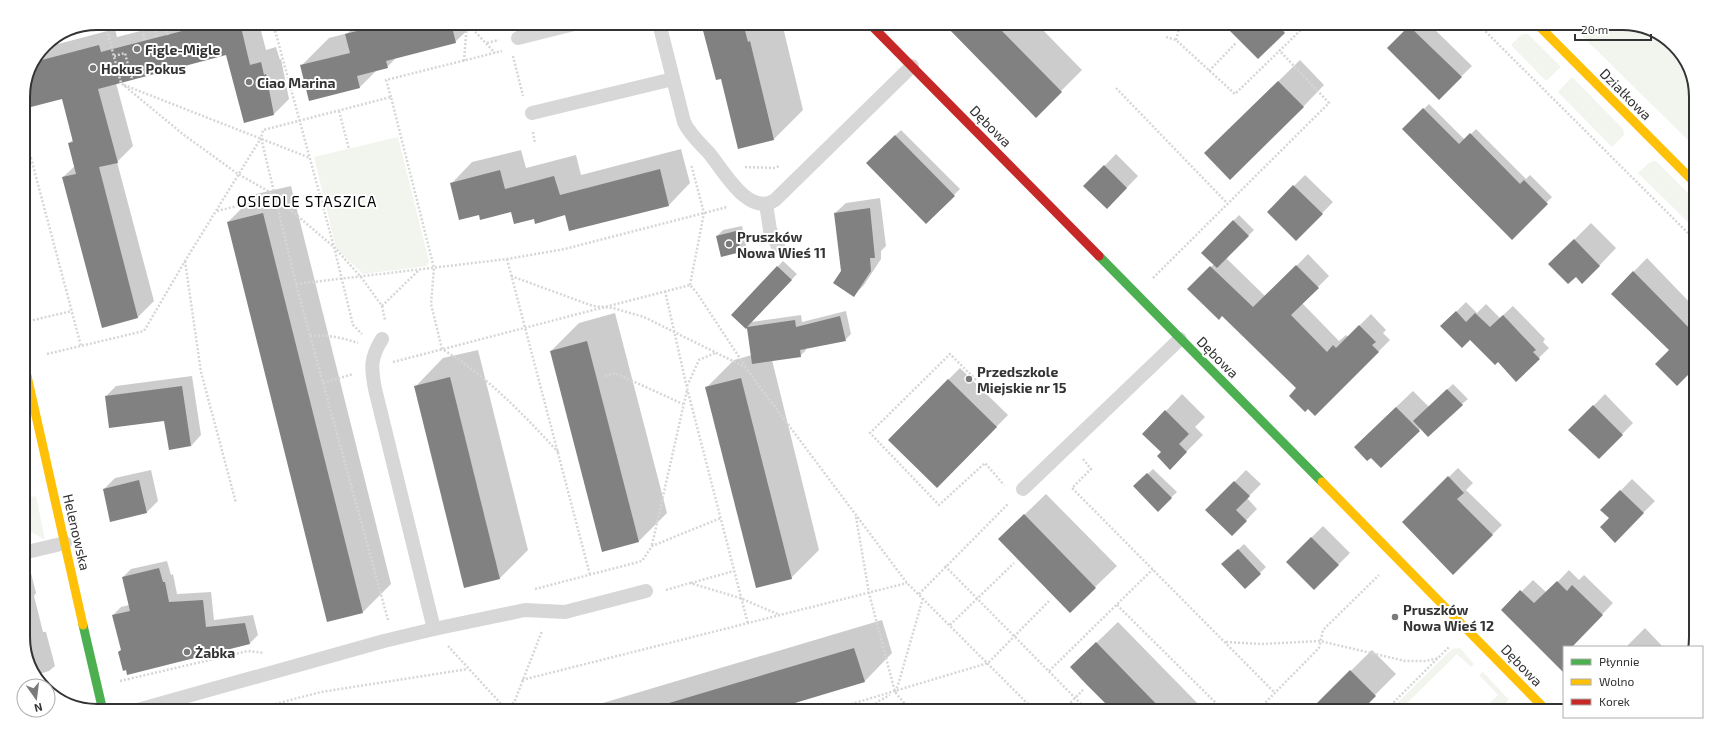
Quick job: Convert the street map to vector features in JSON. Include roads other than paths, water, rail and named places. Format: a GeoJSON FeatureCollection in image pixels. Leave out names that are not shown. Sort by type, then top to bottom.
{"type":"FeatureCollection","features":[{"type":"Feature","properties":{"kind":"street","name":"Dębowa"},"geometry":{"type":"LineString","coordinates":[[876,30],[1403,563],[1538,704]]}},
{"type":"Feature","properties":{"kind":"street","name":"Działkowa"},"geometry":{"type":"LineString","coordinates":[[1543,30],[1689,177]]}},
{"type":"Feature","properties":{"kind":"street","name":"Helenowska"},"geometry":{"type":"LineString","coordinates":[[30,389],[101,704]]}},
{"type":"Feature","properties":{"kind":"lane"},"geometry":{"type":"LineString","coordinates":[[518,38],[550,30]]}},
{"type":"Feature","properties":{"kind":"lane"},"geometry":{"type":"LineString","coordinates":[[661,30],[684,122],[689,133],[720,167],[743,196],[753,202],[766,204],[775,200],[912,66]]}},
{"type":"Feature","properties":{"kind":"lane"},"geometry":{"type":"LineString","coordinates":[[532,113],[673,79]]}},
{"type":"Feature","properties":{"kind":"lane"},"geometry":{"type":"LineString","coordinates":[[766,204],[770,230],[778,246]]}},
{"type":"Feature","properties":{"kind":"lane"},"geometry":{"type":"LineString","coordinates":[[1023,489],[1180,339]]}},
{"type":"Feature","properties":{"kind":"lane"},"geometry":{"type":"LineString","coordinates":[[379,344],[372,362],[375,389],[434,629]]}},
{"type":"Feature","properties":{"kind":"lane"},"geometry":{"type":"LineString","coordinates":[[30,551],[65,543]]}},
{"type":"Feature","properties":{"kind":"lane"},"geometry":{"type":"LineString","coordinates":[[159,704],[384,641],[434,629],[525,610],[565,612],[646,591]]}},
{"type":"Feature","properties":{"kind":"place","name":"Figle-Migle"},"geometry":{"type":"Point","coordinates":[137,49]}},
{"type":"Feature","properties":{"kind":"place","name":"Hokus Pokus"},"geometry":{"type":"Point","coordinates":[93,68]}},
{"type":"Feature","properties":{"kind":"place","name":"Ciao Marina"},"geometry":{"type":"Point","coordinates":[249,82]}},
{"type":"Feature","properties":{"kind":"place","name":"Pruszków Nowa Wieś 11"},"geometry":{"type":"Point","coordinates":[729,244]}},
{"type":"Feature","properties":{"kind":"place","name":"Przedszkole Miejskie nr 15"},"geometry":{"type":"Point","coordinates":[969,379]}},
{"type":"Feature","properties":{"kind":"place","name":"Pruszków Nowa Wieś 12"},"geometry":{"type":"Point","coordinates":[1395,617]}},
{"type":"Feature","properties":{"kind":"place","name":"Żabka"},"geometry":{"type":"Point","coordinates":[187,652]}},
{"type":"Feature","properties":{"kind":"district","name":"OSIEDLE STASZICA"},"geometry":{"type":"Point","coordinates":[307,201]}}]}
